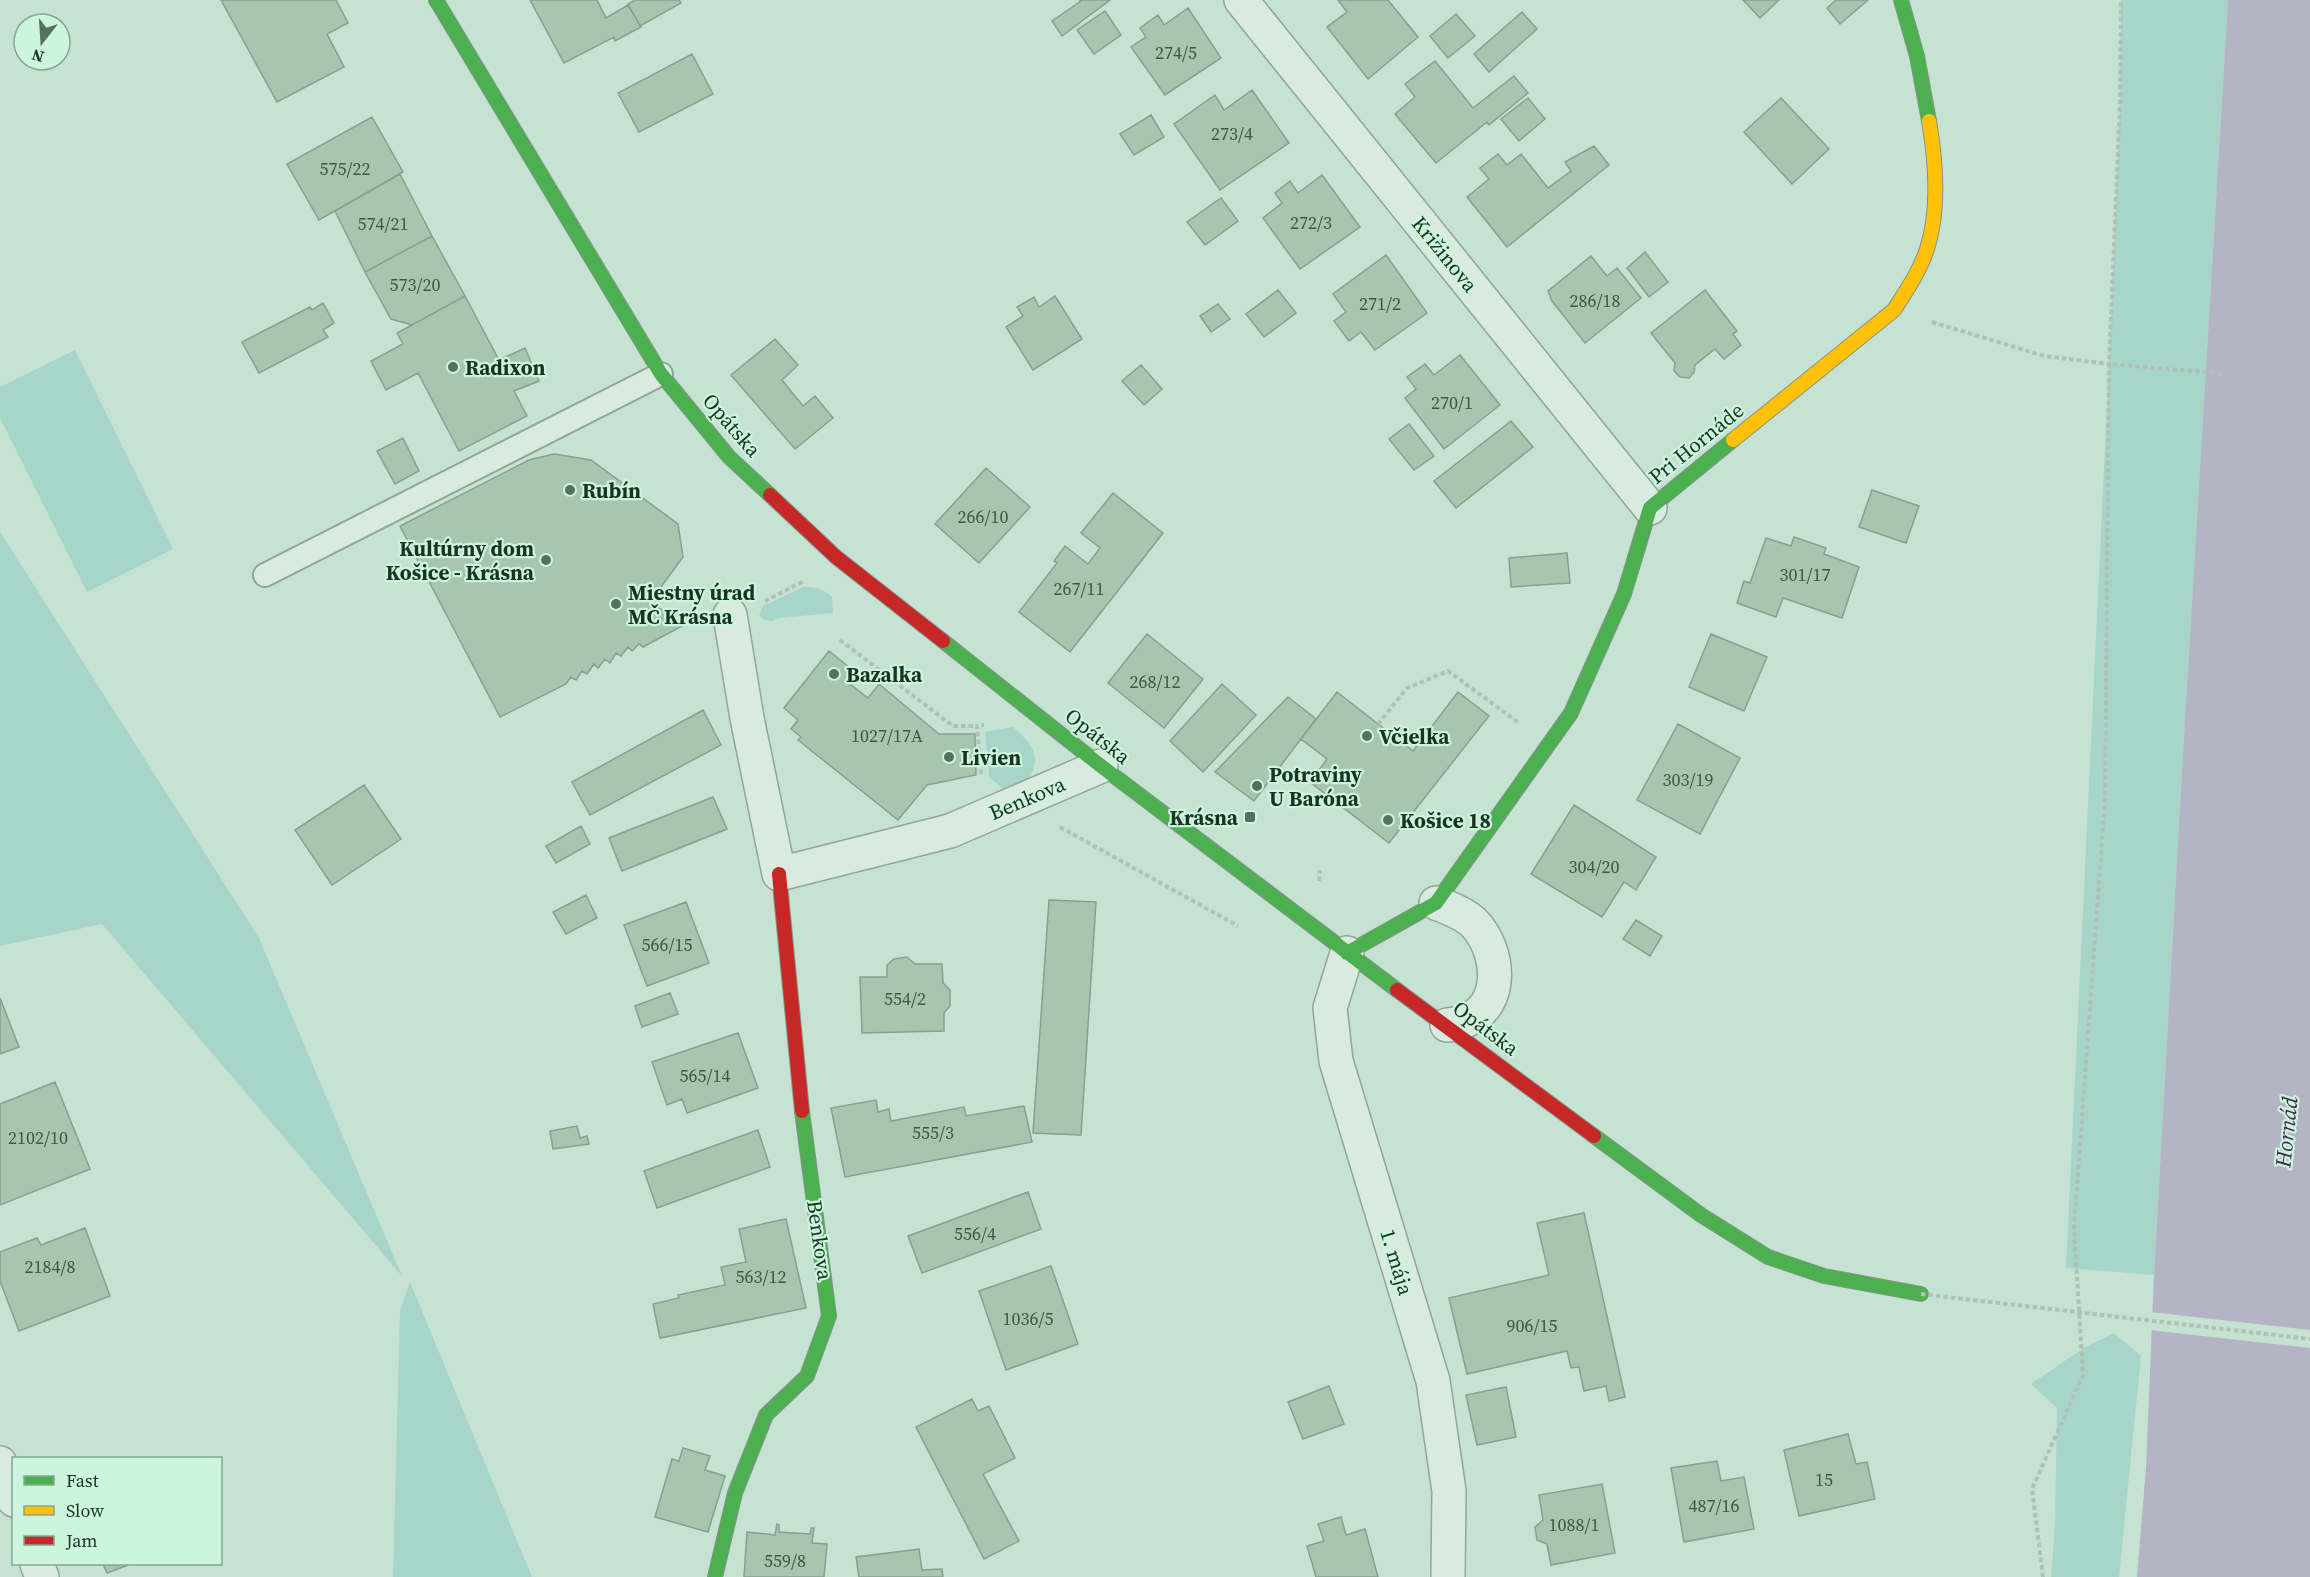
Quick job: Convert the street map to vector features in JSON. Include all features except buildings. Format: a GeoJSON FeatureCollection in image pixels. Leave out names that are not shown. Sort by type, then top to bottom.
{"type":"FeatureCollection","features":[{"type":"Feature","properties":{"kind":"street","name":"Opátska"},"geometry":{"type":"LineString","coordinates":[[436,0],[661,374],[729,457],[842,562],[1101,766],[1347,953],[1701,1215],[1768,1257],[1830,1278],[1921,1294]]}},
{"type":"Feature","properties":{"kind":"street","name":"Križinova"},"geometry":{"type":"LineString","coordinates":[[1241,0],[1650,508]]}},
{"type":"Feature","properties":{"kind":"street","name":"Pri Hornáde"},"geometry":{"type":"LineString","coordinates":[[1347,953],[1436,903],[1571,713],[1624,594],[1650,508],[1894,310],[1913,281],[1928,248],[1935,177],[1919,68],[1901,0]]}},
{"type":"Feature","properties":{"kind":"street","name":"Benkova"},"geometry":{"type":"LineString","coordinates":[[715,1577],[735,1493],[766,1415],[807,1376],[829,1316],[798,1079],[779,874],[747,718],[731,618]]}},
{"type":"Feature","properties":{"kind":"street","name":"Benkova"},"geometry":{"type":"LineString","coordinates":[[779,874],[950,831],[1101,766]]}},
{"type":"Feature","properties":{"kind":"street"},"geometry":{"type":"LineString","coordinates":[[1436,903],[1457,911],[1473,922],[1494,958],[1495,974],[1491,995],[1479,1012],[1466,1021],[1447,1025]]}},
{"type":"Feature","properties":{"kind":"street","name":"1. mája"},"geometry":{"type":"LineString","coordinates":[[1347,953],[1330,1008],[1336,1061],[1433,1381],[1449,1491],[1448,1577]]}},
{"type":"Feature","properties":{"kind":"street"},"geometry":{"type":"LineString","coordinates":[[0,1463],[12,1495]]}},
{"type":"Feature","properties":{"kind":"lane"},"geometry":{"type":"LineString","coordinates":[[266,574],[661,374]]}},
{"type":"Feature","properties":{"kind":"path"},"geometry":{"type":"LineString","coordinates":[[2043,1577],[2032,1489],[2083,1375],[2074,1228],[2105,800],[2109,364],[2120,102],[2121,0]]}},
{"type":"Feature","properties":{"kind":"path"},"geometry":{"type":"LineString","coordinates":[[1894,310],[2044,356],[2227,374]]}},
{"type":"Feature","properties":{"kind":"path"},"geometry":{"type":"LineString","coordinates":[[731,618],[842,562]]}},
{"type":"Feature","properties":{"kind":"path"},"geometry":{"type":"LineString","coordinates":[[840,640],[953,726],[976,726]]}},
{"type":"Feature","properties":{"kind":"path"},"geometry":{"type":"LineString","coordinates":[[1378,724],[1407,688],[1448,671],[1548,744]]}},
{"type":"Feature","properties":{"kind":"path"},"geometry":{"type":"LineString","coordinates":[[1921,1294],[2310,1339]]}},
{"type":"Feature","properties":{"kind":"shaded area"},"geometry":{"type":"Polygon","coordinates":[[[2121,0],[2228,0],[2154,1275],[2066,1268],[2109,364],[2120,102],[2121,0]]]}},
{"type":"Feature","properties":{"kind":"shaded area"},"geometry":{"type":"Polygon","coordinates":[[[75,350],[173,549],[87,592],[0,418],[0,387],[75,350]]]}},
{"type":"Feature","properties":{"kind":"shaded area"},"geometry":{"type":"Polygon","coordinates":[[[0,532],[259,938],[402,1276],[102,924],[0,946],[0,532]]]}},
{"type":"Feature","properties":{"kind":"shaded area"},"geometry":{"type":"Polygon","coordinates":[[[803,587],[812,587],[829,594],[832,597],[833,613],[780,618],[772,621],[764,620],[759,616],[763,606],[803,587]]]}},
{"type":"Feature","properties":{"kind":"shaded area"},"geometry":{"type":"Polygon","coordinates":[[[1013,727],[1030,745],[1035,756],[1035,763],[1029,780],[1004,790],[989,777],[985,732],[1013,727]]]}},
{"type":"Feature","properties":{"kind":"shaded area"},"geometry":{"type":"Polygon","coordinates":[[[410,1282],[532,1577],[393,1577],[400,1310],[410,1282]]]}},
{"type":"Feature","properties":{"kind":"shaded area"},"geometry":{"type":"Polygon","coordinates":[[[2114,1333],[2141,1356],[2119,1577],[2051,1577],[2055,1526],[2057,1408],[2031,1384],[2085,1347],[2114,1333]]]}},
{"type":"Feature","properties":{"kind":"water","name":"Hornád"},"geometry":{"type":"Polygon","coordinates":[[[2228,0],[2310,0],[2310,1577],[2137,1577],[2146,1468],[2154,1275],[2182,770],[2228,0]]]}},
{"type":"Feature","properties":{"kind":"pier"},"geometry":{"type":"Polygon","coordinates":[[[2150,1312],[2310,1330],[2310,1348],[2149,1330],[2150,1312]]]}},
{"type":"Feature","properties":{"kind":"traffic: fast"},"geometry":{"type":"LineString","coordinates":[[436,0],[661,374],[729,457],[770,495]]}},
{"type":"Feature","properties":{"kind":"traffic: fast"},"geometry":{"type":"LineString","coordinates":[[1901,0],[1917,56],[1929,121]]}},
{"type":"Feature","properties":{"kind":"traffic: fast"},"geometry":{"type":"LineString","coordinates":[[1347,953],[1436,903],[1571,713],[1624,594],[1650,508],[1733,440]]}},
{"type":"Feature","properties":{"kind":"traffic: fast"},"geometry":{"type":"LineString","coordinates":[[943,641],[1101,766],[1397,990]]}},
{"type":"Feature","properties":{"kind":"traffic: fast"},"geometry":{"type":"LineString","coordinates":[[715,1577],[735,1493],[766,1415],[807,1376],[829,1316],[802,1111]]}},
{"type":"Feature","properties":{"kind":"traffic: fast"},"geometry":{"type":"LineString","coordinates":[[1594,1136],[1701,1215],[1768,1257],[1824,1276],[1921,1294]]}},
{"type":"Feature","properties":{"kind":"traffic: slow"},"geometry":{"type":"LineString","coordinates":[[1733,440],[1894,310],[1908,288],[1927,249],[1934,218],[1936,185],[1929,121]]}},
{"type":"Feature","properties":{"kind":"traffic: jam"},"geometry":{"type":"LineString","coordinates":[[770,495],[836,557],[943,641]]}},
{"type":"Feature","properties":{"kind":"traffic: jam"},"geometry":{"type":"LineString","coordinates":[[779,874],[802,1111]]}},
{"type":"Feature","properties":{"kind":"traffic: jam"},"geometry":{"type":"LineString","coordinates":[[1397,990],[1594,1136]]}},
{"type":"Feature","properties":{"kind":"place","name":"Radixon"},"geometry":{"type":"Point","coordinates":[453,367]}},
{"type":"Feature","properties":{"kind":"place","name":"Rubín"},"geometry":{"type":"Point","coordinates":[570,490]}},
{"type":"Feature","properties":{"kind":"place","name":"Kultúrny dom Košice - Krásna"},"geometry":{"type":"Point","coordinates":[546,560]}},
{"type":"Feature","properties":{"kind":"place","name":"Miestny úrad MČ Krásna"},"geometry":{"type":"Point","coordinates":[616,604]}},
{"type":"Feature","properties":{"kind":"place","name":"Bazalka"},"geometry":{"type":"Point","coordinates":[834,674]}},
{"type":"Feature","properties":{"kind":"place","name":"Včielka"},"geometry":{"type":"Point","coordinates":[1367,736]}},
{"type":"Feature","properties":{"kind":"place","name":"Livien"},"geometry":{"type":"Point","coordinates":[949,757]}},
{"type":"Feature","properties":{"kind":"place","name":"Potraviny U Baróna"},"geometry":{"type":"Point","coordinates":[1257,786]}},
{"type":"Feature","properties":{"kind":"place","name":"Krásna"},"geometry":{"type":"Point","coordinates":[1250,817]}},
{"type":"Feature","properties":{"kind":"place","name":"Košice 18"},"geometry":{"type":"Point","coordinates":[1388,820]}}]}
